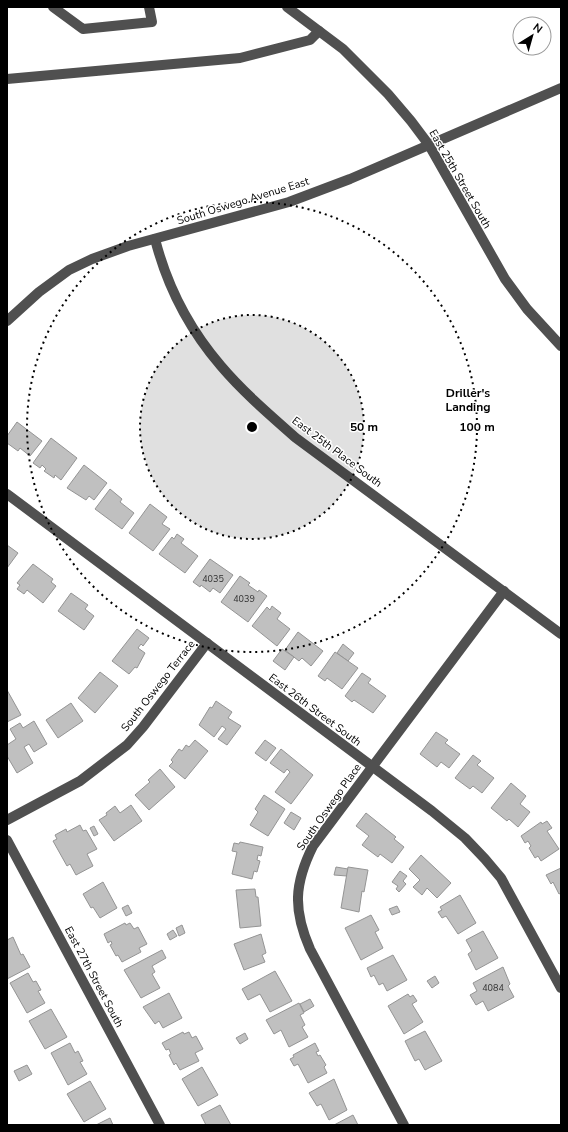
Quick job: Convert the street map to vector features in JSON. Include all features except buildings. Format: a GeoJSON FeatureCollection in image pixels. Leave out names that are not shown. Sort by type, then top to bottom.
{"type":"FeatureCollection","features":[{"type":"Feature","properties":{"kind":"street"},"geometry":{"type":"LineString","coordinates":[[53,7],[83,29],[152,22],[149,7]]}},
{"type":"Feature","properties":{"kind":"street","name":"East 25th Street South"},"geometry":{"type":"LineString","coordinates":[[287,7],[343,49],[388,94],[428,145],[504,279],[527,309],[561,346]]}},
{"type":"Feature","properties":{"kind":"street"},"geometry":{"type":"LineString","coordinates":[[7,79],[240,58],[310,40],[320,31]]}},
{"type":"Feature","properties":{"kind":"street","name":"South Oswego Avenue East"},"geometry":{"type":"LineString","coordinates":[[7,321],[39,292],[69,270],[92,258],[128,246],[289,202],[561,88]]}},
{"type":"Feature","properties":{"kind":"street","name":"East 25th Place South"},"geometry":{"type":"LineString","coordinates":[[156,239],[169,284],[190,323],[220,366],[255,401],[296,438],[561,634]]}},
{"type":"Feature","properties":{"kind":"street","name":"East 26th Street South"},"geometry":{"type":"LineString","coordinates":[[7,494],[207,643],[371,768],[432,811],[465,838],[485,859],[500,878],[561,988]]}},
{"type":"Feature","properties":{"kind":"street","name":"South Oswego Place"},"geometry":{"type":"LineString","coordinates":[[404,1125],[310,949],[301,928],[297,899],[300,877],[313,846],[504,591]]}},
{"type":"Feature","properties":{"kind":"street","name":"South Oswego Terrace"},"geometry":{"type":"LineString","coordinates":[[7,820],[80,781],[127,745],[143,727],[207,643]]}},
{"type":"Feature","properties":{"kind":"street","name":"East 27th Street South"},"geometry":{"type":"LineString","coordinates":[[7,840],[160,1125]]}},
{"type":"Feature","properties":{"kind":"district","name":"Driller's Landing"},"geometry":{"type":"Point","coordinates":[468,400]}}]}
